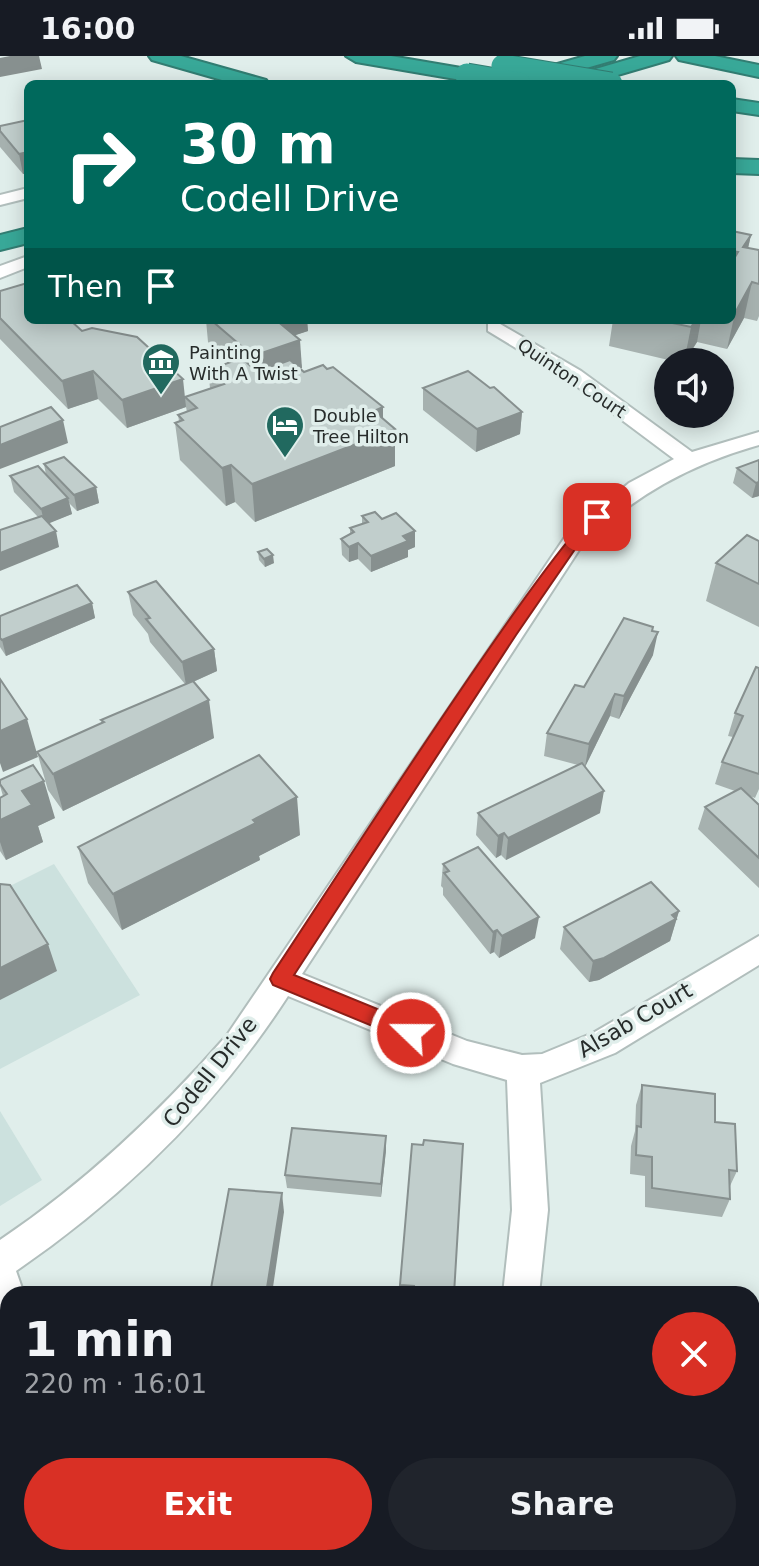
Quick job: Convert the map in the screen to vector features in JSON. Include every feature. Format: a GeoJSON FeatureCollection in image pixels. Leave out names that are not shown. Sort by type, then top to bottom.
{"type":"FeatureCollection","features":[{"type":"Feature","properties":{"kind":"highway"},"geometry":{"type":"LineString","coordinates":[[159,56],[246,80]]}},
{"type":"Feature","properties":{"kind":"highway"},"geometry":{"type":"LineString","coordinates":[[356,56],[496,80]]}},
{"type":"Feature","properties":{"kind":"highway"},"geometry":{"type":"LineString","coordinates":[[446,56],[505,75],[564,80]]}},
{"type":"Feature","properties":{"kind":"highway"},"geometry":{"type":"LineString","coordinates":[[505,75],[607,56]]}},
{"type":"Feature","properties":{"kind":"highway"},"geometry":{"type":"LineString","coordinates":[[577,80],[662,56]]}},
{"type":"Feature","properties":{"kind":"highway"},"geometry":{"type":"LineString","coordinates":[[686,56],[759,70]]}},
{"type":"Feature","properties":{"kind":"highway"},"geometry":{"type":"LineString","coordinates":[[728,56],[759,70]]}},
{"type":"Feature","properties":{"kind":"highway"},"geometry":{"type":"LineString","coordinates":[[736,106],[759,109]]}},
{"type":"Feature","properties":{"kind":"highway"},"geometry":{"type":"LineString","coordinates":[[736,120],[759,124]]}},
{"type":"Feature","properties":{"kind":"highway"},"geometry":{"type":"LineString","coordinates":[[736,166],[759,167]]}},
{"type":"Feature","properties":{"kind":"highway"},"geometry":{"type":"LineString","coordinates":[[0,224],[24,217]]}},
{"type":"Feature","properties":{"kind":"highway"},"geometry":{"type":"LineString","coordinates":[[0,243],[24,236]]}},
{"type":"Feature","properties":{"kind":"street"},"geometry":{"type":"LineString","coordinates":[[0,200],[24,194]]}},
{"type":"Feature","properties":{"kind":"street"},"geometry":{"type":"LineString","coordinates":[[0,273],[24,263]]}},
{"type":"Feature","properties":{"kind":"street","name":"Quinton Court"},"geometry":{"type":"LineString","coordinates":[[495,327],[574,375],[687,459]]}},
{"type":"Feature","properties":{"kind":"street","name":"Codell Drive"},"geometry":{"type":"LineString","coordinates":[[0,1261],[107,1185],[158,1136],[238,1045],[573,542],[621,497],[687,459],[759,438]]}},
{"type":"Feature","properties":{"kind":"street","name":"Alsab Court"},"geometry":{"type":"LineString","coordinates":[[280,979],[464,1054],[522,1070],[544,1068],[604,1043],[759,949]]}},
{"type":"Feature","properties":{"kind":"street"},"geometry":{"type":"LineString","coordinates":[[522,1070],[530,1154],[531,1217],[522,1286]]}},
{"type":"Feature","properties":{"kind":"shaded area"},"geometry":{"type":"Polygon","coordinates":[[[54,864],[140,995],[0,1069],[0,891],[54,864]]]}},
{"type":"Feature","properties":{"kind":"shaded area"},"geometry":{"type":"Polygon","coordinates":[[[0,1111],[42,1180],[0,1206],[0,1111]]]}},
{"type":"Feature","properties":{"kind":"building"},"geometry":{"type":"Polygon","coordinates":[[[24,121],[24,153],[19,154],[0,131],[0,126],[24,121]]]}},
{"type":"Feature","properties":{"kind":"building"},"geometry":{"type":"Polygon","coordinates":[[[736,232],[751,235],[743,247],[759,250],[759,284],[752,282],[736,311],[736,255],[736,232]]]}},
{"type":"Feature","properties":{"kind":"building"},"geometry":{"type":"Polygon","coordinates":[[[24,284],[24,324],[74,324],[82,331],[92,328],[137,337],[183,379],[122,400],[93,371],[62,381],[0,318],[0,291],[24,284]]]}},
{"type":"Feature","properties":{"kind":"building"},"geometry":{"type":"Polygon","coordinates":[[[216,324],[281,324],[300,340],[253,356],[216,324]]]}},
{"type":"Feature","properties":{"kind":"building"},"geometry":{"type":"Polygon","coordinates":[[[242,358],[257,372],[290,360],[304,372],[323,365],[327,369],[333,367],[383,407],[374,411],[395,429],[252,484],[231,465],[222,468],[175,423],[183,420],[178,415],[197,408],[185,397],[224,384],[208,370],[242,358]]]}},
{"type":"Feature","properties":{"kind":"building"},"geometry":{"type":"Polygon","coordinates":[[[468,371],[490,388],[494,387],[522,412],[477,429],[423,388],[468,371]]]}},
{"type":"Feature","properties":{"kind":"building"},"geometry":{"type":"Polygon","coordinates":[[[51,407],[63,420],[0,445],[0,427],[51,407]]]}},
{"type":"Feature","properties":{"kind":"building"},"geometry":{"type":"Polygon","coordinates":[[[64,457],[96,487],[74,495],[44,464],[64,457]]]}},
{"type":"Feature","properties":{"kind":"building"},"geometry":{"type":"Polygon","coordinates":[[[759,460],[759,482],[756,483],[737,468],[759,460]]]}},
{"type":"Feature","properties":{"kind":"building"},"geometry":{"type":"Polygon","coordinates":[[[38,466],[68,498],[41,509],[10,476],[38,466]]]}},
{"type":"Feature","properties":{"kind":"building"},"geometry":{"type":"Polygon","coordinates":[[[375,512],[382,519],[396,513],[415,531],[403,536],[408,541],[371,556],[358,543],[349,547],[341,539],[354,532],[350,528],[368,522],[362,516],[375,512]]]}},
{"type":"Feature","properties":{"kind":"building"},"geometry":{"type":"Polygon","coordinates":[[[42,516],[56,531],[0,553],[0,530],[42,516]]]}},
{"type":"Feature","properties":{"kind":"building"},"geometry":{"type":"Polygon","coordinates":[[[747,535],[759,541],[759,584],[716,563],[747,535]]]}},
{"type":"Feature","properties":{"kind":"building"},"geometry":{"type":"Polygon","coordinates":[[[267,549],[273,555],[264,559],[258,552],[267,549]]]}},
{"type":"Feature","properties":{"kind":"building"},"geometry":{"type":"Polygon","coordinates":[[[156,581],[214,649],[182,662],[128,592],[156,581]]]}},
{"type":"Feature","properties":{"kind":"building"},"geometry":{"type":"Polygon","coordinates":[[[77,585],[92,603],[2,640],[0,638],[0,616],[77,585]]]}},
{"type":"Feature","properties":{"kind":"building"},"geometry":{"type":"Polygon","coordinates":[[[624,618],[653,627],[652,631],[658,632],[624,696],[615,694],[589,744],[547,733],[575,685],[584,687],[624,618]]]}},
{"type":"Feature","properties":{"kind":"building"},"geometry":{"type":"Polygon","coordinates":[[[756,667],[759,668],[759,774],[722,762],[743,716],[735,713],[756,667]]]}},
{"type":"Feature","properties":{"kind":"building"},"geometry":{"type":"Polygon","coordinates":[[[0,679],[27,719],[0,731],[0,679]]]}},
{"type":"Feature","properties":{"kind":"building"},"geometry":{"type":"Polygon","coordinates":[[[193,681],[209,700],[53,774],[37,752],[104,722],[101,720],[193,681]]]}},
{"type":"Feature","properties":{"kind":"building"},"geometry":{"type":"Polygon","coordinates":[[[259,755],[297,797],[253,820],[256,823],[113,894],[78,847],[259,755]]]}},
{"type":"Feature","properties":{"kind":"building"},"geometry":{"type":"Polygon","coordinates":[[[582,763],[604,791],[508,838],[504,833],[498,836],[478,813],[582,763]]]}},
{"type":"Feature","properties":{"kind":"building"},"geometry":{"type":"Polygon","coordinates":[[[33,765],[44,781],[22,791],[32,805],[0,820],[0,798],[7,794],[0,780],[33,765]]]}},
{"type":"Feature","properties":{"kind":"building"},"geometry":{"type":"Polygon","coordinates":[[[741,788],[759,805],[759,858],[705,807],[741,788]]]}},
{"type":"Feature","properties":{"kind":"building"},"geometry":{"type":"Polygon","coordinates":[[[478,847],[539,917],[502,936],[497,930],[493,932],[444,873],[449,871],[443,864],[478,847]]]}},
{"type":"Feature","properties":{"kind":"building"},"geometry":{"type":"Polygon","coordinates":[[[651,882],[679,911],[672,915],[676,919],[593,961],[564,927],[651,882]]]}},
{"type":"Feature","properties":{"kind":"building"},"geometry":{"type":"Polygon","coordinates":[[[0,884],[10,885],[48,944],[0,968],[0,884]]]}},
{"type":"Feature","properties":{"kind":"building"},"geometry":{"type":"Polygon","coordinates":[[[642,1085],[715,1094],[715,1122],[735,1124],[737,1171],[729,1170],[730,1199],[652,1188],[652,1157],[636,1155],[637,1126],[641,1127],[642,1085]]]}},
{"type":"Feature","properties":{"kind":"building"},"geometry":{"type":"Polygon","coordinates":[[[292,1128],[386,1136],[381,1184],[285,1175],[292,1128]]]}},
{"type":"Feature","properties":{"kind":"building"},"geometry":{"type":"Polygon","coordinates":[[[424,1140],[463,1144],[454,1286],[400,1285],[412,1144],[423,1145],[424,1140]]]}},
{"type":"Feature","properties":{"kind":"building"},"geometry":{"type":"Polygon","coordinates":[[[229,1189],[282,1193],[267,1286],[211,1286],[229,1189]]]}},
{"type":"Feature","properties":{"kind":"place","name":"Painting With A Twist"},"geometry":{"type":"Point","coordinates":[161,396]}},
{"type":"Feature","properties":{"kind":"place","name":"Double Tree Hilton"},"geometry":{"type":"Point","coordinates":[285,459]}},
{"type":"Feature","properties":{"kind":"route"},"geometry":{"type":"LineString","coordinates":[[411,1033],[280,979],[510,631],[573,542],[597,517]]}}]}
